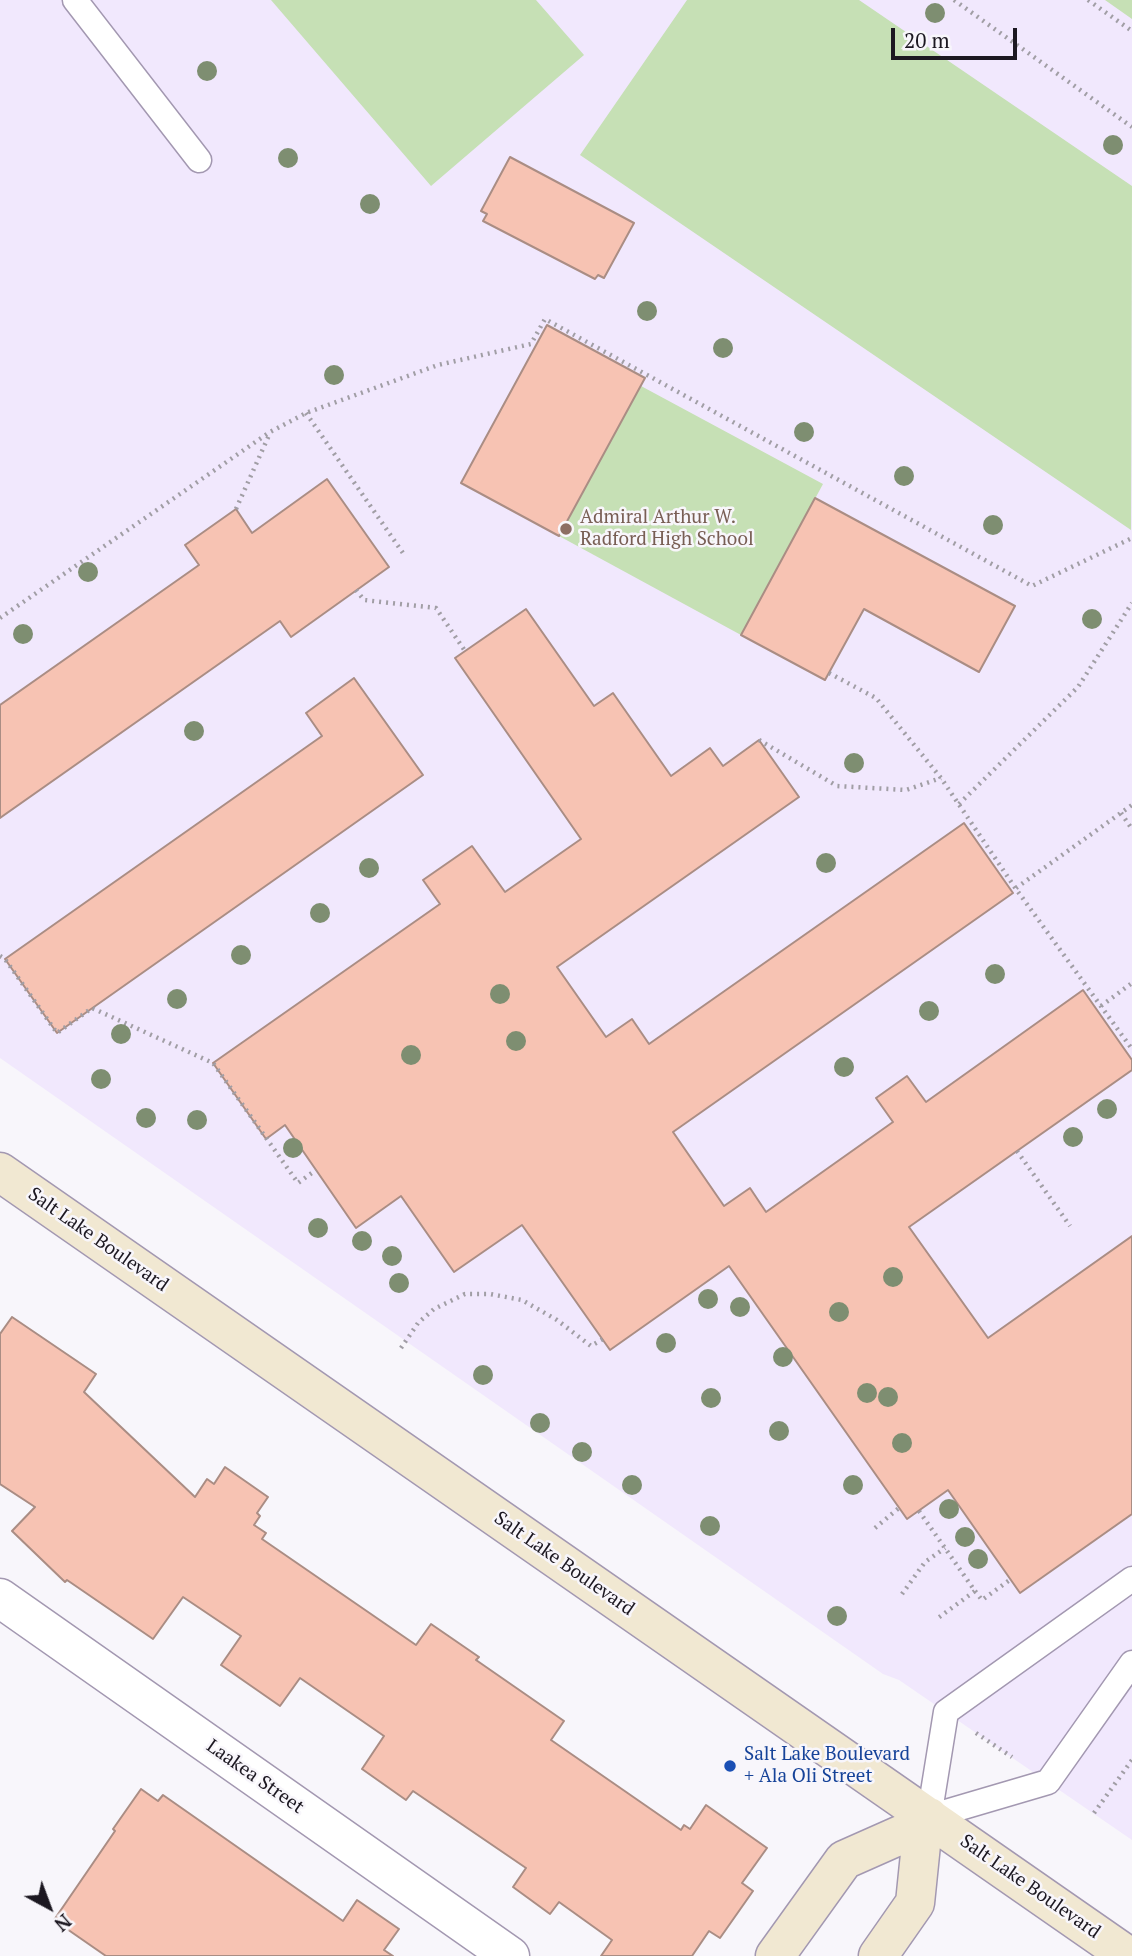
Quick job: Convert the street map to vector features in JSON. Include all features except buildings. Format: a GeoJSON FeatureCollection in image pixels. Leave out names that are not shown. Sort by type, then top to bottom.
{"type":"FeatureCollection","features":[{"type":"Feature","properties":{"kind":"main road","name":"Salt Lake Boulevard"},"geometry":{"type":"LineString","coordinates":[[0,1172],[839,1757],[926,1821],[1128,1956]]}},
{"type":"Feature","properties":{"kind":"main road"},"geometry":{"type":"LineString","coordinates":[[775,1956],[844,1860],[926,1821]]}},
{"type":"Feature","properties":{"kind":"main road"},"geometry":{"type":"LineString","coordinates":[[878,1956],[915,1903],[926,1821]]}},
{"type":"Feature","properties":{"kind":"street","name":"Laakea Street"},"geometry":{"type":"LineString","coordinates":[[0,1598],[510,1956]]}},
{"type":"Feature","properties":{"kind":"lane"},"geometry":{"type":"LineString","coordinates":[[75,0],[200,160]]}},
{"type":"Feature","properties":{"kind":"lane"},"geometry":{"type":"LineString","coordinates":[[1132,1579],[946,1712],[926,1821],[1048,1782],[1132,1663]]}},
{"type":"Feature","properties":{"kind":"path"},"geometry":{"type":"LineString","coordinates":[[954,0],[1132,127]]}},
{"type":"Feature","properties":{"kind":"path"},"geometry":{"type":"LineString","coordinates":[[1088,0],[1132,31]]}},
{"type":"Feature","properties":{"kind":"path"},"geometry":{"type":"LineString","coordinates":[[0,618],[270,432],[306,413],[438,365],[531,344],[545,319],[1032,586],[1130,539],[1132,541]]}},
{"type":"Feature","properties":{"kind":"path"},"geometry":{"type":"LineString","coordinates":[[306,413],[405,556]]}},
{"type":"Feature","properties":{"kind":"path"},"geometry":{"type":"LineString","coordinates":[[236,509],[270,432]]}},
{"type":"Feature","properties":{"kind":"path"},"geometry":{"type":"LineString","coordinates":[[356,590],[364,600],[436,608],[465,651]]}},
{"type":"Feature","properties":{"kind":"path"},"geometry":{"type":"LineString","coordinates":[[959,804],[1078,687],[1132,603]]}},
{"type":"Feature","properties":{"kind":"path"},"geometry":{"type":"LineString","coordinates":[[830,673],[876,698],[942,778],[1016,888],[1132,1049]]}},
{"type":"Feature","properties":{"kind":"path"},"geometry":{"type":"LineString","coordinates":[[759,740],[837,786],[906,790],[942,778]]}},
{"type":"Feature","properties":{"kind":"path"},"geometry":{"type":"LineString","coordinates":[[1016,888],[1132,805]]}},
{"type":"Feature","properties":{"kind":"path"},"geometry":{"type":"LineString","coordinates":[[1121,813],[1132,829]]}},
{"type":"Feature","properties":{"kind":"path"},"geometry":{"type":"LineString","coordinates":[[0,956],[5,959],[57,1033],[92,1008],[213,1063],[298,1183],[316,1170]]}},
{"type":"Feature","properties":{"kind":"path"},"geometry":{"type":"LineString","coordinates":[[1101,1006],[1132,983]]}},
{"type":"Feature","properties":{"kind":"path"},"geometry":{"type":"LineString","coordinates":[[1017,1151],[1070,1226]]}},
{"type":"Feature","properties":{"kind":"path"},"geometry":{"type":"LineString","coordinates":[[401,1348],[418,1323],[434,1309],[465,1294],[490,1294],[522,1300],[557,1320],[591,1346],[603,1339]]}},
{"type":"Feature","properties":{"kind":"path"},"geometry":{"type":"LineString","coordinates":[[875,1528],[899,1508]]}},
{"type":"Feature","properties":{"kind":"path"},"geometry":{"type":"LineString","coordinates":[[919,1511],[982,1600],[1011,1579]]}},
{"type":"Feature","properties":{"kind":"path"},"geometry":{"type":"LineString","coordinates":[[902,1594],[925,1562],[945,1548]]}},
{"type":"Feature","properties":{"kind":"path"},"geometry":{"type":"LineString","coordinates":[[937,1618],[975,1591]]}},
{"type":"Feature","properties":{"kind":"path"},"geometry":{"type":"LineString","coordinates":[[973,1730],[1012,1757]]}},
{"type":"Feature","properties":{"kind":"path"},"geometry":{"type":"LineString","coordinates":[[1094,1813],[1132,1760]]}},
{"type":"Feature","properties":{"kind":"shaded area","name":"Admiral Arthur W. Radford High School"},"geometry":{"type":"Polygon","coordinates":[[[0,0],[1132,0],[1132,1840],[899,1680],[883,1674],[0,1058],[0,0]]]}},
{"type":"Feature","properties":{"kind":"green space"},"geometry":{"type":"Polygon","coordinates":[[[271,0],[536,0],[584,55],[431,186],[271,0]]]}},
{"type":"Feature","properties":{"kind":"green space"},"geometry":{"type":"Polygon","coordinates":[[[687,0],[859,0],[1132,186],[1131,530],[580,155],[687,0]]]}},
{"type":"Feature","properties":{"kind":"green space"},"geometry":{"type":"Polygon","coordinates":[[[1105,0],[1132,0],[1132,19],[1105,0]]]}},
{"type":"Feature","properties":{"kind":"green space"},"geometry":{"type":"Polygon","coordinates":[[[641,386],[823,484],[741,635],[559,536],[641,386]]]}},
{"type":"Feature","properties":{"kind":"place","name":"Admiral Arthur W. Radford High School"},"geometry":{"type":"Point","coordinates":[566,529]}},
{"type":"Feature","properties":{"kind":"place","name":"Salt Lake Boulevard + Ala Oli Street"},"geometry":{"type":"Point","coordinates":[730,1766]}}]}
